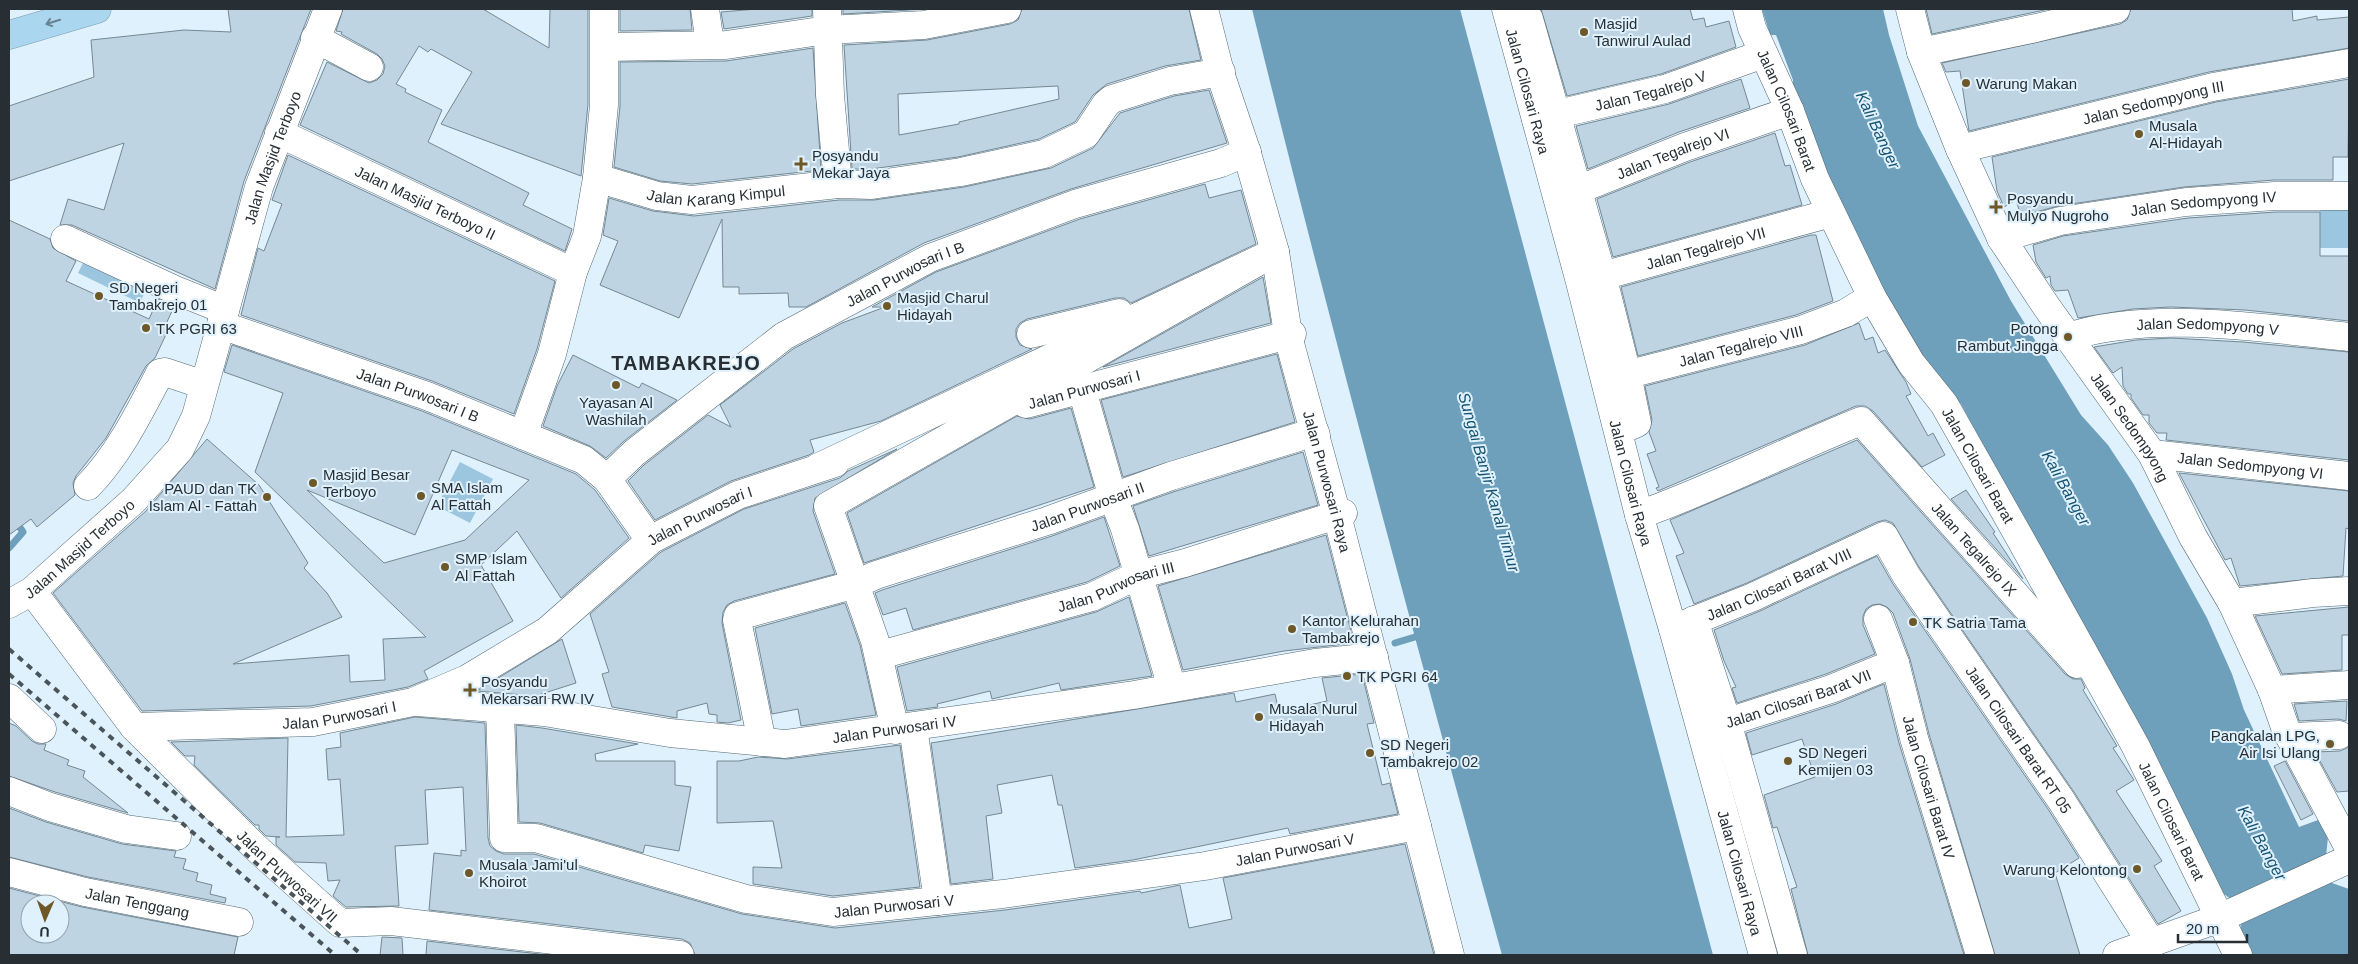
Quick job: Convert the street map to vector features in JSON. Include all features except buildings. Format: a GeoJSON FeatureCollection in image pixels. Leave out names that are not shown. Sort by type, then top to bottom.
{"type":"FeatureCollection","features":[{"type":"Feature","properties":{"kind":"highway"},"geometry":{"type":"LineString","coordinates":[[9,35],[97,9]]}},
{"type":"Feature","properties":{"kind":"street","name":"Jalan Masjid Terboyo"},"geometry":{"type":"LineString","coordinates":[[20,598],[134,500],[180,449],[196,416],[259,187],[315,38],[328,9]]}},
{"type":"Feature","properties":{"kind":"street"},"geometry":{"type":"LineString","coordinates":[[523,435],[552,354],[573,272],[587,236],[597,178],[604,105],[606,47],[604,9]]}},
{"type":"Feature","properties":{"kind":"street"},"geometry":{"type":"LineString","coordinates":[[705,9],[710,44]]}},
{"type":"Feature","properties":{"kind":"street"},"geometry":{"type":"LineString","coordinates":[[606,47],[664,48],[710,44],[726,45],[827,19],[924,25],[1006,9]]}},
{"type":"Feature","properties":{"kind":"street","name":"Jalan Purwosari Raya"},"geometry":{"type":"LineString","coordinates":[[1204,9],[1221,76],[1247,152],[1275,252],[1289,340],[1338,519],[1450,955]]}},
{"type":"Feature","properties":{"kind":"street","name":"Jalan Cilosari Raya"},"geometry":{"type":"LineString","coordinates":[[1506,9],[1545,117],[1591,279],[1616,377],[1619,431],[1639,515],[1683,624],[1701,731],[1763,955]]}},
{"type":"Feature","properties":{"kind":"street"},"geometry":{"type":"LineString","coordinates":[[1526,9],[1545,117]]}},
{"type":"Feature","properties":{"kind":"street","name":"Jalan Cilosari Barat"},"geometry":{"type":"LineString","coordinates":[[1748,9],[1752,28],[1790,111],[1815,179],[1872,297],[1911,363],[1949,413],[2135,745],[2228,914],[2238,955]]}},
{"type":"Feature","properties":{"kind":"street","name":"Jalan Sedompyong"},"geometry":{"type":"LineString","coordinates":[[1910,9],[1921,52],[1960,149],[2001,238],[2068,337],[2152,454],[2193,537],[2232,603],[2272,690],[2290,737],[2326,806],[2346,850]]}},
{"type":"Feature","properties":{"kind":"street"},"geometry":{"type":"LineString","coordinates":[[1921,52],[2116,9]]}},
{"type":"Feature","properties":{"kind":"street"},"geometry":{"type":"LineString","coordinates":[[827,19],[838,184]]}},
{"type":"Feature","properties":{"kind":"street"},"geometry":{"type":"LineString","coordinates":[[315,38],[369,68]]}},
{"type":"Feature","properties":{"kind":"street","name":"Jalan Tegalrejo V"},"geometry":{"type":"LineString","coordinates":[[1545,117],[1665,89],[1763,54]]}},
{"type":"Feature","properties":{"kind":"street","name":"Jalan Sedompyong III"},"geometry":{"type":"LineString","coordinates":[[1960,149],[2214,87],[2349,63]]}},
{"type":"Feature","properties":{"kind":"street","name":"Jalan Karang Kimpul"},"geometry":{"type":"LineString","coordinates":[[597,178],[657,196],[692,200],[838,184],[872,185],[961,172],[1044,154],[1086,134],[1106,104],[1112,99],[1170,82],[1221,72],[1221,76]]}},
{"type":"Feature","properties":{"kind":"street","name":"Jalan Tegalrejo VI"},"geometry":{"type":"LineString","coordinates":[[1566,194],[1685,147],[1790,111]]}},
{"type":"Feature","properties":{"kind":"street","name":"Jalan Masjid Terboyo II"},"geometry":{"type":"LineString","coordinates":[[279,133],[573,272]]}},
{"type":"Feature","properties":{"kind":"street","name":"Jalan Purwosari I B"},"geometry":{"type":"LineString","coordinates":[[607,479],[634,453],[784,336],[930,258],[1075,204],[1221,163],[1247,152]]}},
{"type":"Feature","properties":{"kind":"street","name":"Jalan Sedompyong IV"},"geometry":{"type":"LineString","coordinates":[[2001,238],[2060,221],[2186,202],[2274,196],[2349,196]]}},
{"type":"Feature","properties":{"kind":"street","name":"Jalan Tegalrejo VII"},"geometry":{"type":"LineString","coordinates":[[1591,279],[1831,213]]}},
{"type":"Feature","properties":{"kind":"street"},"geometry":{"type":"LineString","coordinates":[[65,239],[175,290],[223,317]]}},
{"type":"Feature","properties":{"kind":"street"},"geometry":{"type":"LineString","coordinates":[[1031,334],[1225,283],[1275,252]]}},
{"type":"Feature","properties":{"kind":"street"},"geometry":{"type":"LineString","coordinates":[[817,468],[1275,252]]}},
{"type":"Feature","properties":{"kind":"street"},"geometry":{"type":"LineString","coordinates":[[938,901],[899,725],[880,655],[828,506],[1275,252]]}},
{"type":"Feature","properties":{"kind":"street","name":"Jalan Tegalrejo VIII"},"geometry":{"type":"LineString","coordinates":[[1616,377],[1801,330],[1846,313],[1872,297]]}},
{"type":"Feature","properties":{"kind":"street","name":"Jalan Purwosari I B"},"geometry":{"type":"LineString","coordinates":[[223,317],[584,460],[607,479],[650,540]]}},
{"type":"Feature","properties":{"kind":"street","name":"Jalan Sedompyong V"},"geometry":{"type":"LineString","coordinates":[[2068,337],[2086,331],[2142,325],[2192,324],[2257,327],[2349,337]]}},
{"type":"Feature","properties":{"kind":"street","name":"Jalan Purwosari I"},"geometry":{"type":"LineString","coordinates":[[134,727],[313,722],[413,702],[467,679],[546,631],[650,540],[738,495],[991,413],[1292,334],[1289,340]]}},
{"type":"Feature","properties":{"kind":"street"},"geometry":{"type":"LineString","coordinates":[[88,486],[99,474],[133,425],[160,373],[165,372],[204,385]]}},
{"type":"Feature","properties":{"kind":"street"},"geometry":{"type":"LineString","coordinates":[[1082,390],[1113,498],[1126,528],[1138,575],[1171,683]]}},
{"type":"Feature","properties":{"kind":"street","name":"Jalan Tegalrejo IX"},"geometry":{"type":"LineString","coordinates":[[1639,515],[1669,504],[1861,421],[2111,703]]}},
{"type":"Feature","properties":{"kind":"street","name":"Jalan Purwosari II"},"geometry":{"type":"LineString","coordinates":[[760,735],[738,625],[738,616],[856,584],[876,575],[1113,498],[1171,476],[1315,432],[1316,436]]}},
{"type":"Feature","properties":{"kind":"street","name":"Jalan Sedompyong VI"},"geometry":{"type":"LineString","coordinates":[[2152,454],[2349,476]]}},
{"type":"Feature","properties":{"kind":"street","name":"Jalan Purwosari III"},"geometry":{"type":"LineString","coordinates":[[880,655],[1092,597],[1138,575],[1184,563],[1343,513],[1338,519]]}},
{"type":"Feature","properties":{"kind":"street","name":"Jalan Cilosari Barat VIII"},"geometry":{"type":"LineString","coordinates":[[1683,624],[1753,597],[1884,536]]}},
{"type":"Feature","properties":{"kind":"street","name":"Jalan Cilosari Barat RT 05"},"geometry":{"type":"LineString","coordinates":[[1884,536],[1906,575],[2061,800],[2152,944]]}},
{"type":"Feature","properties":{"kind":"street"},"geometry":{"type":"LineString","coordinates":[[2232,603],[2349,591]]}},
{"type":"Feature","properties":{"kind":"street","name":"Jalan Purwosari VII"},"geometry":{"type":"LineString","coordinates":[[20,598],[134,727],[256,847],[340,923],[390,921],[680,955]]}},
{"type":"Feature","properties":{"kind":"street","name":"Jalan Cilosari Barat IV"},"geometry":{"type":"LineString","coordinates":[[1878,619],[1895,663],[1936,813],[1980,955]]}},
{"type":"Feature","properties":{"kind":"street"},"geometry":{"type":"LineString","coordinates":[[1683,624],[1727,722],[1793,955]]}},
{"type":"Feature","properties":{"kind":"street","name":"Jalan Purwosari IV"},"geometry":{"type":"LineString","coordinates":[[413,702],[544,712],[670,733],[760,735],[785,744],[899,725],[1134,695],[1171,683],[1315,663],[1374,657]]}},
{"type":"Feature","properties":{"kind":"street","name":"Jalan Cilosari Barat VII"},"geometry":{"type":"LineString","coordinates":[[1701,731],[1831,689],[1895,663]]}},
{"type":"Feature","properties":{"kind":"street"},"geometry":{"type":"LineString","coordinates":[[2272,690],[2349,685]]}},
{"type":"Feature","properties":{"kind":"street"},"geometry":{"type":"LineString","coordinates":[[9,698],[42,729]]}},
{"type":"Feature","properties":{"kind":"street","name":"Jalan Purwosari V"},"geometry":{"type":"LineString","coordinates":[[500,709],[504,838],[536,838],[746,899],[777,905],[833,912],[1003,894],[1204,866],[1417,826]]}},
{"type":"Feature","properties":{"kind":"street"},"geometry":{"type":"LineString","coordinates":[[2290,737],[2339,735]]}},
{"type":"Feature","properties":{"kind":"street"},"geometry":{"type":"LineString","coordinates":[[9,791],[50,807],[126,830],[178,836]]}},
{"type":"Feature","properties":{"kind":"street"},"geometry":{"type":"LineString","coordinates":[[2117,955],[2152,944],[2228,914],[2346,850]]}},
{"type":"Feature","properties":{"kind":"street","name":"Jalan Tenggang"},"geometry":{"type":"LineString","coordinates":[[9,872],[85,892],[238,922]]}},
{"type":"Feature","properties":{"kind":"shaded area"},"geometry":{"type":"Polygon","coordinates":[[[2320,209],[2349,209],[2349,248],[2320,248],[2320,209]]]}},
{"type":"Feature","properties":{"kind":"shaded area"},"geometry":{"type":"Polygon","coordinates":[[[87,255],[148,284],[140,303],[78,273],[87,255]]]}},
{"type":"Feature","properties":{"kind":"shaded area"},"geometry":{"type":"Polygon","coordinates":[[[460,462],[493,479],[470,523],[437,506],[460,462]]]}},
{"type":"Feature","properties":{"kind":"water","name":"Sungai Banjir Kanal Timur"},"geometry":{"type":"Polygon","coordinates":[[[1252,9],[1460,9],[1713,955],[1502,955],[1374,483],[1252,9]]]}},
{"type":"Feature","properties":{"kind":"water","name":"Kali Banger"},"geometry":{"type":"Polygon","coordinates":[[[1762,9],[1883,9],[1889,35],[1918,126],[2011,301],[2081,415],[2108,445],[2133,483],[2207,618],[2232,674],[2244,710],[2299,827],[2318,820],[2328,837],[2325,865],[2332,883],[2349,889],[2349,955],[2250,955],[2244,946],[2241,939],[2239,908],[2224,894],[1961,404],[1941,384],[1879,293],[1793,98],[1793,80],[1776,35],[1770,35],[1762,9]]]}},
{"type":"Feature","properties":{"kind":"waterway"},"geometry":{"type":"LineString","coordinates":[[9,511],[23,532],[9,548]]}},
{"type":"Feature","properties":{"kind":"waterway"},"geometry":{"type":"LineString","coordinates":[[1395,643],[1415,637]]}},
{"type":"Feature","properties":{"kind":"railway"},"geometry":{"type":"LineString","coordinates":[[9,649],[362,955]]}},
{"type":"Feature","properties":{"kind":"railway"},"geometry":{"type":"LineString","coordinates":[[9,674],[335,955]]}},
{"type":"Feature","properties":{"kind":"place","name":"Masjid Tanwirul Aulad"},"geometry":{"type":"Point","coordinates":[1584,32]}},
{"type":"Feature","properties":{"kind":"place","name":"Warung Makan"},"geometry":{"type":"Point","coordinates":[1966,83]}},
{"type":"Feature","properties":{"kind":"place","name":"Musala Al-Hidayah"},"geometry":{"type":"Point","coordinates":[2139,134]}},
{"type":"Feature","properties":{"kind":"place","name":"Posyandu Mekar Jaya"},"geometry":{"type":"Point","coordinates":[801,164]}},
{"type":"Feature","properties":{"kind":"place","name":"Posyandu Mulyo Nugroho"},"geometry":{"type":"Point","coordinates":[1996,207]}},
{"type":"Feature","properties":{"kind":"place","name":"SD Negeri Tambakrejo 01"},"geometry":{"type":"Point","coordinates":[99,296]}},
{"type":"Feature","properties":{"kind":"place","name":"Masjid Charul Hidayah"},"geometry":{"type":"Point","coordinates":[887,306]}},
{"type":"Feature","properties":{"kind":"place","name":"TK PGRI 63"},"geometry":{"type":"Point","coordinates":[146,328]}},
{"type":"Feature","properties":{"kind":"place","name":"Potong Rambut Jingga"},"geometry":{"type":"Point","coordinates":[2068,337]}},
{"type":"Feature","properties":{"kind":"place","name":"Yayasan Al Washilah"},"geometry":{"type":"Point","coordinates":[616,385]}},
{"type":"Feature","properties":{"kind":"place","name":"Masjid Besar Terboyo"},"geometry":{"type":"Point","coordinates":[313,483]}},
{"type":"Feature","properties":{"kind":"place","name":"SMA Islam Al Fattah"},"geometry":{"type":"Point","coordinates":[421,496]}},
{"type":"Feature","properties":{"kind":"place","name":"PAUD dan TK Islam Al - Fattah"},"geometry":{"type":"Point","coordinates":[267,497]}},
{"type":"Feature","properties":{"kind":"place","name":"SMP Islam Al Fattah"},"geometry":{"type":"Point","coordinates":[445,567]}},
{"type":"Feature","properties":{"kind":"place","name":"TK Satria Tama"},"geometry":{"type":"Point","coordinates":[1913,622]}},
{"type":"Feature","properties":{"kind":"place","name":"Kantor Kelurahan Tambakrejo"},"geometry":{"type":"Point","coordinates":[1292,629]}},
{"type":"Feature","properties":{"kind":"place","name":"TK PGRI 64"},"geometry":{"type":"Point","coordinates":[1347,676]}},
{"type":"Feature","properties":{"kind":"place","name":"Posyandu Mekarsari RW IV"},"geometry":{"type":"Point","coordinates":[470,690]}},
{"type":"Feature","properties":{"kind":"place","name":"Musala Nurul Hidayah"},"geometry":{"type":"Point","coordinates":[1259,717]}},
{"type":"Feature","properties":{"kind":"place","name":"Pangkalan LPG, Air Isi Ulang"},"geometry":{"type":"Point","coordinates":[2330,744]}},
{"type":"Feature","properties":{"kind":"place","name":"SD Negeri Tambakrejo 02"},"geometry":{"type":"Point","coordinates":[1370,753]}},
{"type":"Feature","properties":{"kind":"place","name":"SD Negeri Kemijen 03"},"geometry":{"type":"Point","coordinates":[1788,761]}},
{"type":"Feature","properties":{"kind":"place","name":"Warung Kelontong"},"geometry":{"type":"Point","coordinates":[2137,869]}},
{"type":"Feature","properties":{"kind":"place","name":"Musala Jami'ul Khoirot"},"geometry":{"type":"Point","coordinates":[469,873]}},
{"type":"Feature","properties":{"kind":"district","name":"TAMBAKREJO"},"geometry":{"type":"Point","coordinates":[686,363]}}]}
